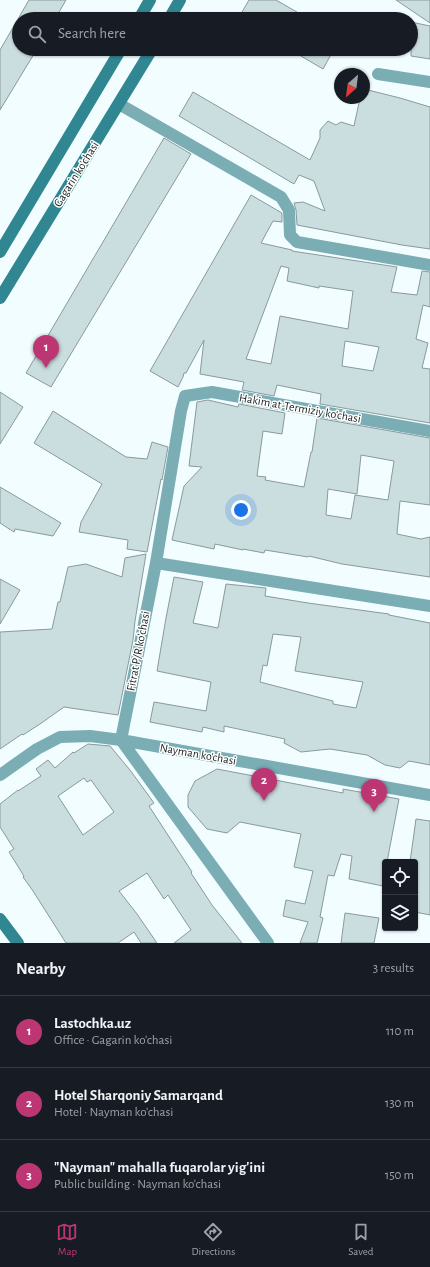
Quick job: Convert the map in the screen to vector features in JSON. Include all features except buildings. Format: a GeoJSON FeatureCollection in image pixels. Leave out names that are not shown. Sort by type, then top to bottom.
{"type":"FeatureCollection","features":[{"type":"Feature","properties":{"kind":"main road"},"geometry":{"type":"LineString","coordinates":[[143,12],[150,0]]}},
{"type":"Feature","properties":{"kind":"main road"},"geometry":{"type":"LineString","coordinates":[[173,12],[180,0]]}},
{"type":"Feature","properties":{"kind":"main road","name":"Gagarin ko'chasi"},"geometry":{"type":"LineString","coordinates":[[0,252],[117,56]]}},
{"type":"Feature","properties":{"kind":"main road","name":"Gagarin ko'chasi"},"geometry":{"type":"LineString","coordinates":[[0,298],[148,56]]}},
{"type":"Feature","properties":{"kind":"main road"},"geometry":{"type":"LineString","coordinates":[[0,919],[18,943]]}},
{"type":"Feature","properties":{"kind":"street"},"geometry":{"type":"LineString","coordinates":[[378,74],[430,82]]}},
{"type":"Feature","properties":{"kind":"street"},"geometry":{"type":"LineString","coordinates":[[119,104],[281,197],[289,210],[290,235],[297,242],[430,265]]}},
{"type":"Feature","properties":{"kind":"street","name":"Hakim at-Termiziy ko'chasi"},"geometry":{"type":"LineString","coordinates":[[181,411],[185,396],[212,392],[430,431]]}},
{"type":"Feature","properties":{"kind":"street","name":"Fitrat P/R ko'chasi"},"geometry":{"type":"LineString","coordinates":[[121,740],[156,563],[181,411]]}},
{"type":"Feature","properties":{"kind":"street"},"geometry":{"type":"LineString","coordinates":[[156,563],[430,606]]}},
{"type":"Feature","properties":{"kind":"street","name":"Nayman ko'chasi"},"geometry":{"type":"LineString","coordinates":[[0,775],[37,748],[60,737],[90,736],[121,740],[430,795]]}},
{"type":"Feature","properties":{"kind":"street"},"geometry":{"type":"LineString","coordinates":[[121,740],[268,943]]}},
{"type":"Feature","properties":{"kind":"place","name":"Lastochka.uz"},"geometry":{"type":"Point","coordinates":[46,368]}},
{"type":"Feature","properties":{"kind":"place","name":"Hotel Sharqoniy Samarqand"},"geometry":{"type":"Point","coordinates":[264,801]}},
{"type":"Feature","properties":{"kind":"place","name":"\"Nayman\" mahalla fuqarolar yig'ini"},"geometry":{"type":"Point","coordinates":[374,812]}}]}
